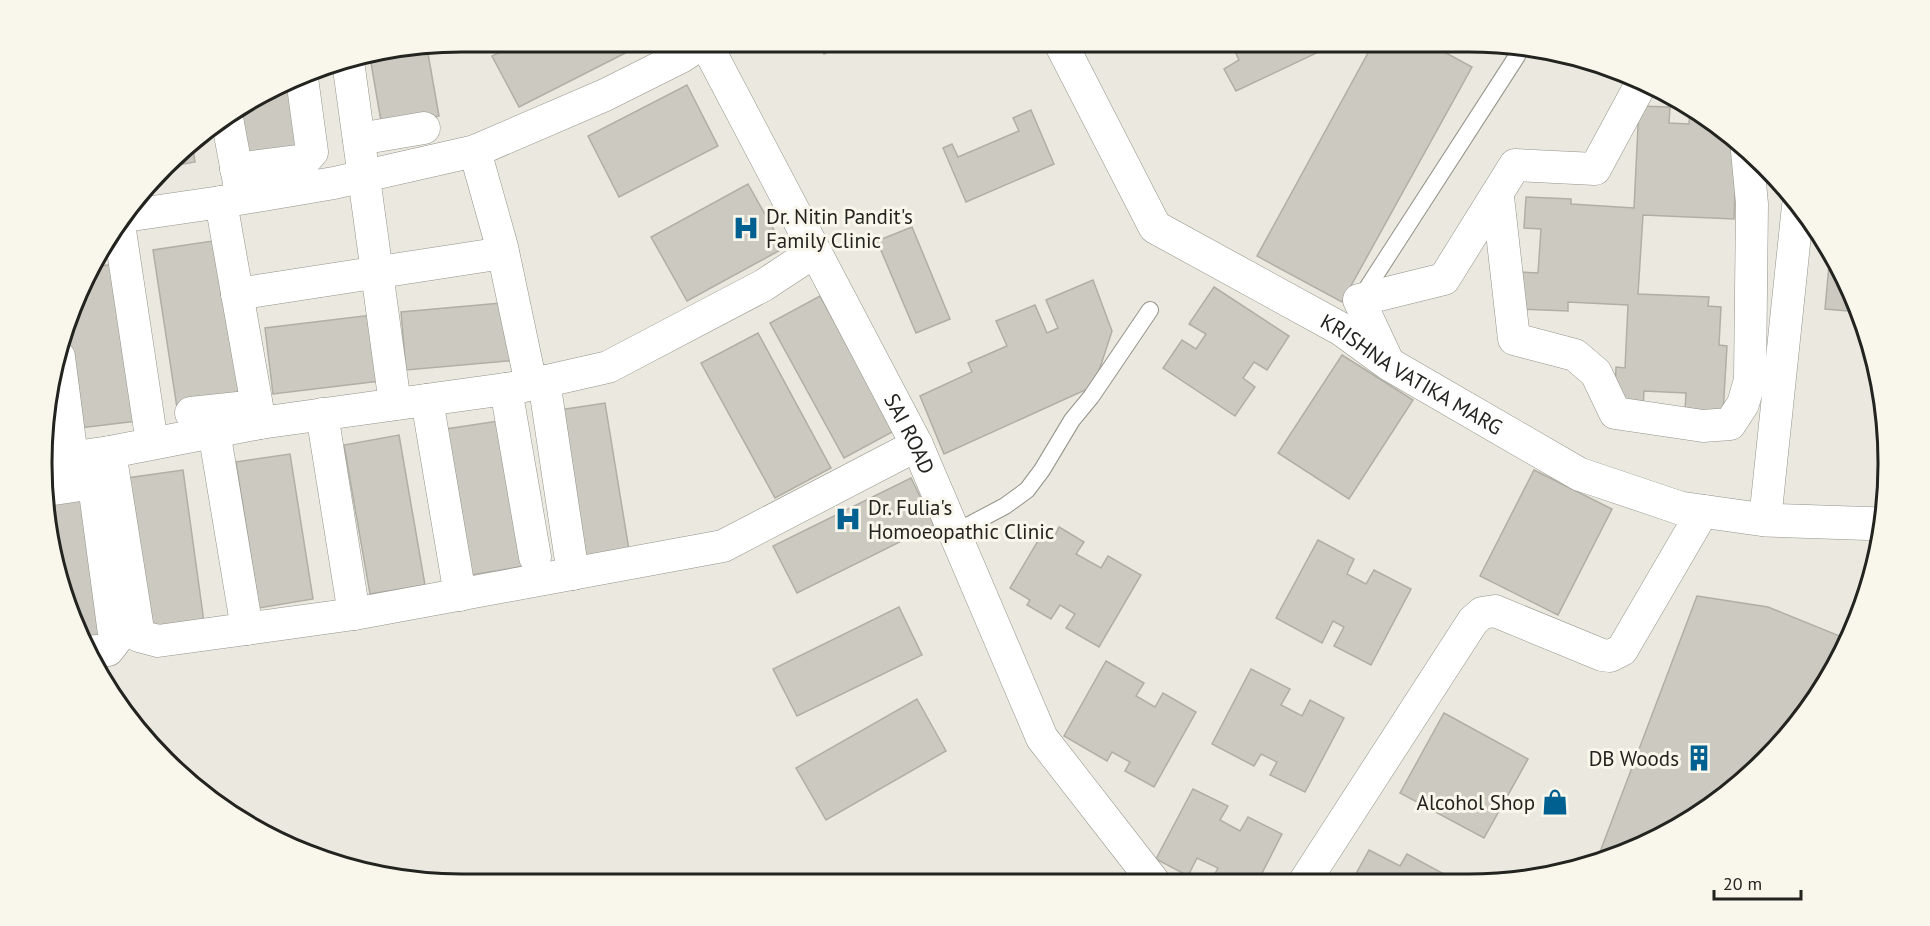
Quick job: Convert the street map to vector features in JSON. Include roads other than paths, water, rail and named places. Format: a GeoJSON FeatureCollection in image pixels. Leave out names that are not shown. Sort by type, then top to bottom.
{"type":"FeatureCollection","features":[{"type":"Feature","properties":{"kind":"street"},"geometry":{"type":"LineString","coordinates":[[137,213],[233,190],[364,176],[475,151],[605,95],[689,52]]}},
{"type":"Feature","properties":{"kind":"street","name":"SAI ROAD"},"geometry":{"type":"LineString","coordinates":[[709,52],[917,445],[1041,738],[1148,874]]}},
{"type":"Feature","properties":{"kind":"street","name":"KRISHNA VATIKA MARG"},"geometry":{"type":"LineString","coordinates":[[1065,52],[1155,227],[1341,329],[1389,363],[1579,474],[1680,508],[1765,520],[1873,524]]}},
{"type":"Feature","properties":{"kind":"street"},"geometry":{"type":"LineString","coordinates":[[349,68],[395,404]]}},
{"type":"Feature","properties":{"kind":"street"},"geometry":{"type":"LineString","coordinates":[[233,190],[305,160],[312,152],[303,85]]}},
{"type":"Feature","properties":{"kind":"street"},"geometry":{"type":"LineString","coordinates":[[1389,363],[1359,300],[1444,279],[1498,197],[1515,165],[1595,169],[1638,90]]}},
{"type":"Feature","properties":{"kind":"street"},"geometry":{"type":"LineString","coordinates":[[228,127],[237,294],[259,414]]}},
{"type":"Feature","properties":{"kind":"street"},"geometry":{"type":"LineString","coordinates":[[359,139],[424,128]]}},
{"type":"Feature","properties":{"kind":"street"},"geometry":{"type":"LineString","coordinates":[[475,151],[503,253],[527,385],[573,574]]}},
{"type":"Feature","properties":{"kind":"street"},"geometry":{"type":"LineString","coordinates":[[1498,197],[1514,339],[1575,355],[1596,373],[1615,413],[1703,426],[1730,424],[1743,404],[1750,380],[1752,204],[1748,164]]}},
{"type":"Feature","properties":{"kind":"street"},"geometry":{"type":"LineString","coordinates":[[1765,520],[1797,218]]}},
{"type":"Feature","properties":{"kind":"street"},"geometry":{"type":"LineString","coordinates":[[121,237],[151,435]]}},
{"type":"Feature","properties":{"kind":"street"},"geometry":{"type":"LineString","coordinates":[[53,483],[79,452],[202,422],[259,414],[322,414],[427,400],[527,385],[608,367],[764,285],[814,252]]}},
{"type":"Feature","properties":{"kind":"street"},"geometry":{"type":"LineString","coordinates":[[237,294],[503,253]]}},
{"type":"Feature","properties":{"kind":"street"},"geometry":{"type":"LineString","coordinates":[[62,373],[115,641],[108,650],[98,651]]}},
{"type":"Feature","properties":{"kind":"street"},"geometry":{"type":"LineString","coordinates":[[527,385],[535,557]]}},
{"type":"Feature","properties":{"kind":"street"},"geometry":{"type":"LineString","coordinates":[[427,400],[460,595]]}},
{"type":"Feature","properties":{"kind":"street"},"geometry":{"type":"LineString","coordinates":[[322,414],[354,615]]}},
{"type":"Feature","properties":{"kind":"street"},"geometry":{"type":"LineString","coordinates":[[202,422],[247,630]]}},
{"type":"Feature","properties":{"kind":"street"},"geometry":{"type":"LineString","coordinates":[[79,452],[140,636],[158,641],[354,615],[723,546],[917,445]]}},
{"type":"Feature","properties":{"kind":"street"},"geometry":{"type":"LineString","coordinates":[[1310,874],[1473,621],[1482,613],[1495,611],[1602,655],[1617,654],[1622,650],[1703,511]]}},
{"type":"Feature","properties":{"kind":"lane"},"geometry":{"type":"LineString","coordinates":[[1341,329],[1517,56]]}},
{"type":"Feature","properties":{"kind":"lane"},"geometry":{"type":"LineString","coordinates":[[954,533],[1005,506],[1027,490],[1042,470],[1072,420],[1091,397],[1150,310]]}},
{"type":"Feature","properties":{"kind":"place","name":"Dr. Nitin Pandit's Family Clinic"},"geometry":{"type":"Point","coordinates":[746,228]}},
{"type":"Feature","properties":{"kind":"place","name":"Dr. Fulia's Homoeopathic Clinic"},"geometry":{"type":"Point","coordinates":[848,519]}},
{"type":"Feature","properties":{"kind":"place","name":"DB Woods"},"geometry":{"type":"Point","coordinates":[1699,758]}},
{"type":"Feature","properties":{"kind":"place","name":"Alcohol Shop"},"geometry":{"type":"Point","coordinates":[1555,802]}}]}
